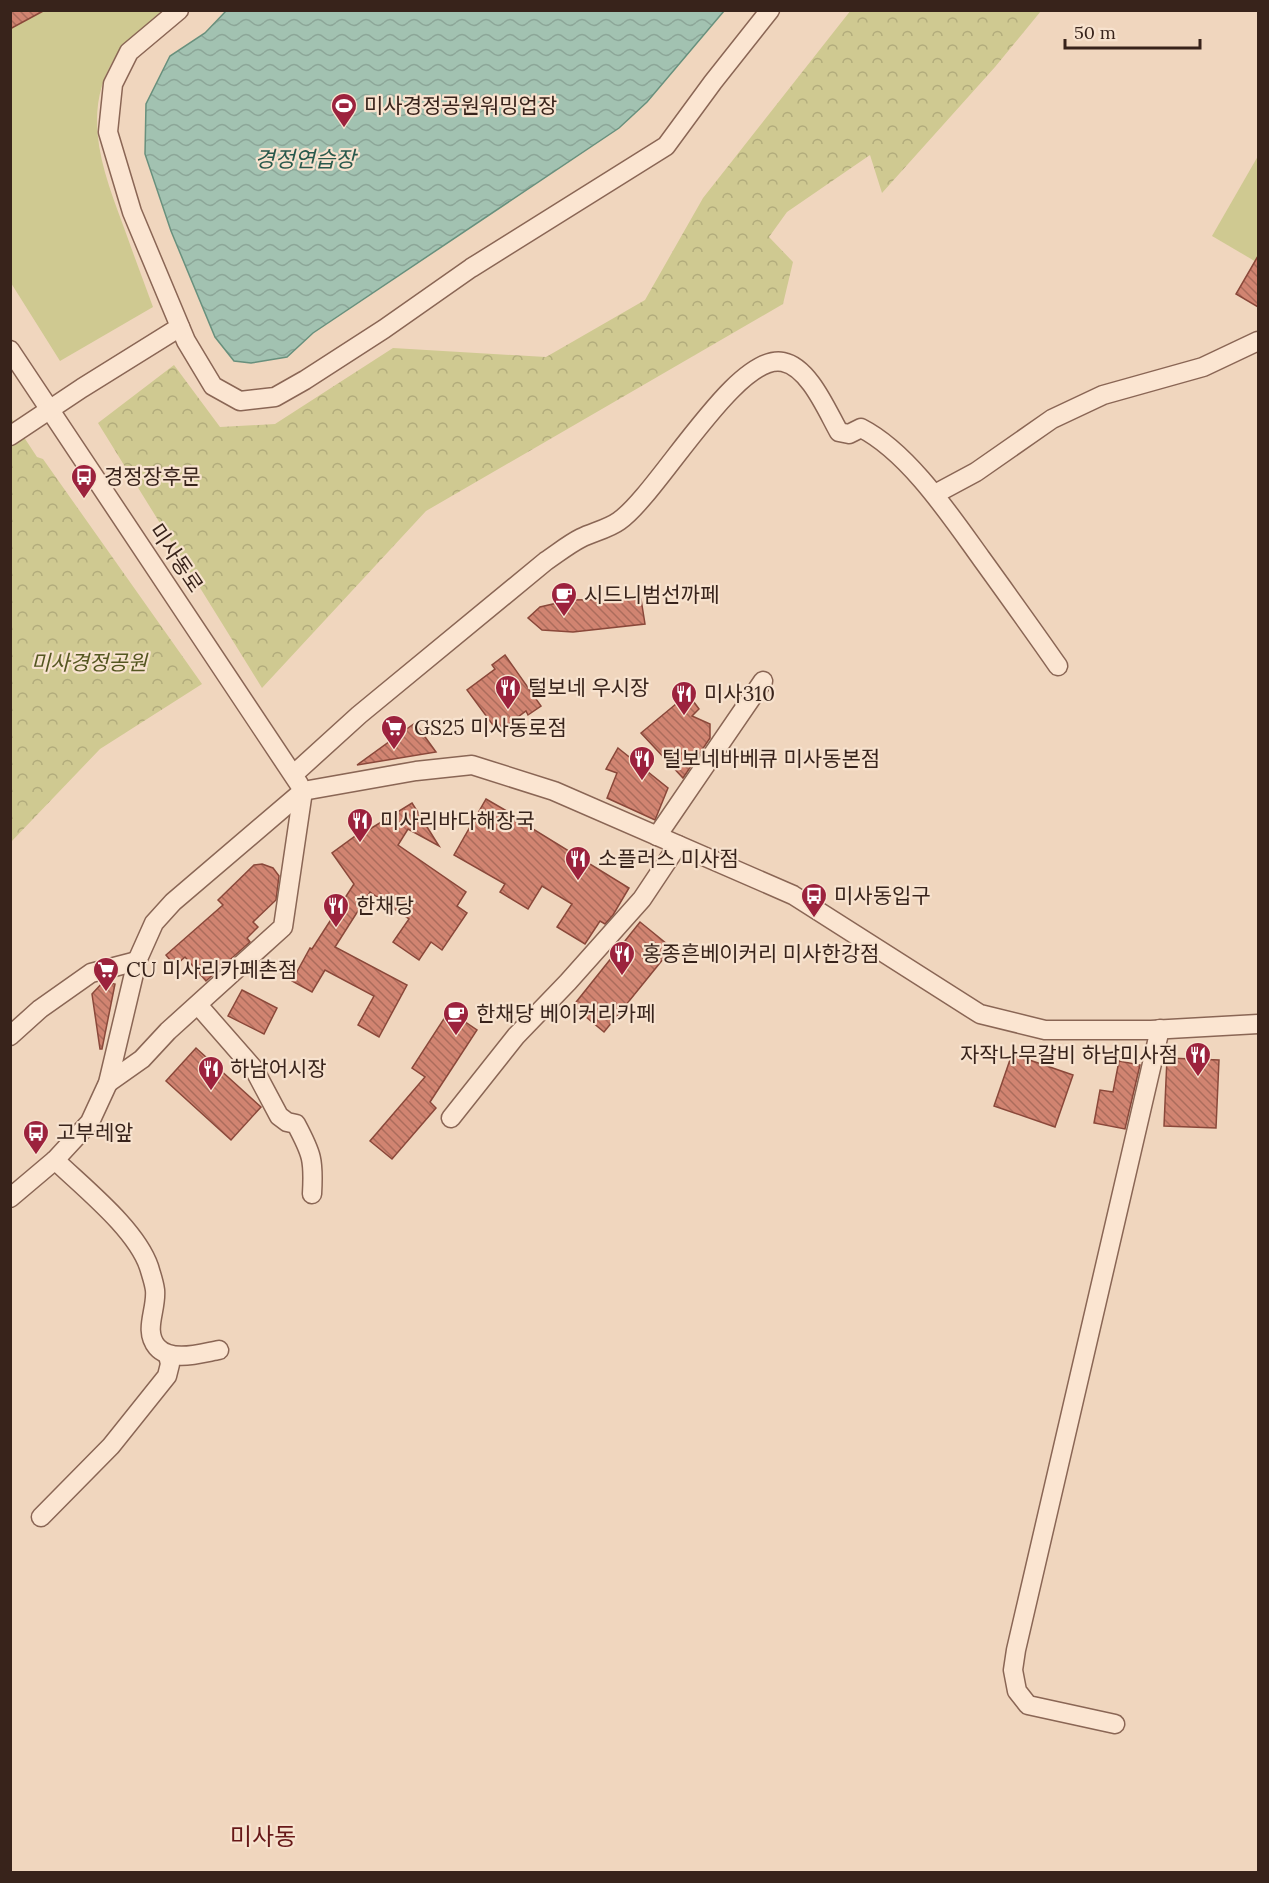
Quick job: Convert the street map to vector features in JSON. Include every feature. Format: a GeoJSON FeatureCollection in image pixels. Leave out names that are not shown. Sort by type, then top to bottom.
{"type":"FeatureCollection","features":[{"type":"Feature","properties":{"kind":"street"},"geometry":{"type":"LineString","coordinates":[[179,10],[129,52],[113,84],[108,132],[132,212],[186,341],[213,386],[240,401],[275,397],[384,329],[481,262],[666,146],[770,10]]}},
{"type":"Feature","properties":{"kind":"street"},"geometry":{"type":"LineString","coordinates":[[10,436],[180,327]]}},
{"type":"Feature","properties":{"kind":"street"},"geometry":{"type":"LineString","coordinates":[[935,495],[976,472],[1053,419],[1103,395],[1203,366],[1258,341]]}},
{"type":"Feature","properties":{"kind":"street","name":"미사동로"},"geometry":{"type":"LineString","coordinates":[[10,350],[303,790]]}},
{"type":"Feature","properties":{"kind":"street"},"geometry":{"type":"LineString","coordinates":[[294,774],[358,715],[546,561],[579,539],[619,521],[651,489],[715,407],[744,377],[764,364],[782,361],[796,367],[813,388],[839,432],[849,434],[861,428],[884,442],[935,495],[1058,666]]}},
{"type":"Feature","properties":{"kind":"street"},"geometry":{"type":"LineString","coordinates":[[657,836],[763,681]]}},
{"type":"Feature","properties":{"kind":"street"},"geometry":{"type":"LineString","coordinates":[[10,1198],[55,1160],[90,1122],[108,1083],[137,961],[154,923],[173,903],[303,790],[416,771],[472,765],[554,791],[793,895],[980,1014],[1045,1030],[1160,1029],[1258,1024]]}},
{"type":"Feature","properties":{"kind":"street"},"geometry":{"type":"LineString","coordinates":[[108,1083],[142,1059],[168,1031],[283,927],[303,790]]}},
{"type":"Feature","properties":{"kind":"street"},"geometry":{"type":"LineString","coordinates":[[451,1118],[516,1036],[642,899],[678,845]]}},
{"type":"Feature","properties":{"kind":"street"},"geometry":{"type":"LineString","coordinates":[[10,1036],[40,1009],[91,973],[137,961]]}},
{"type":"Feature","properties":{"kind":"street"},"geometry":{"type":"LineString","coordinates":[[198,1005],[254,1069],[279,1116],[287,1122],[296,1124],[311,1153],[312,1194]]}},
{"type":"Feature","properties":{"kind":"street"},"geometry":{"type":"LineString","coordinates":[[1115,1724],[1028,1705],[1017,1691],[1013,1670],[1160,1029]]}},
{"type":"Feature","properties":{"kind":"street"},"geometry":{"type":"LineString","coordinates":[[55,1160],[133,1236],[148,1265],[155,1290],[150,1328],[151,1339],[159,1349],[168,1355],[219,1350]]}},
{"type":"Feature","properties":{"kind":"street"},"geometry":{"type":"LineString","coordinates":[[41,1517],[111,1446],[167,1376],[170,1364],[168,1355]]}},
{"type":"Feature","properties":{"kind":"green space"},"geometry":{"type":"Polygon","coordinates":[[[851,10],[1041,11],[995,67],[882,193],[870,155],[787,212],[769,237],[793,262],[783,304],[426,511],[262,688],[98,423],[174,365],[220,427],[275,424],[393,348],[546,357],[645,300],[703,198],[851,10]]]}},
{"type":"Feature","properties":{"kind":"green space"},"geometry":{"type":"Polygon","coordinates":[[[11,11],[165,11],[135,34],[120,50],[107,71],[100,93],[97,115],[98,137],[107,181],[153,307],[60,361],[11,283],[11,11]]]}},
{"type":"Feature","properties":{"kind":"green space"},"geometry":{"type":"Polygon","coordinates":[[[1258,156],[1258,263],[1212,236],[1258,156]]]}},
{"type":"Feature","properties":{"kind":"green space","name":"미사경정공원"},"geometry":{"type":"Polygon","coordinates":[[[10,416],[37,457],[43,459],[202,684],[100,749],[11,842],[10,416]]]}},
{"type":"Feature","properties":{"kind":"water","name":"경정연습장"},"geometry":{"type":"Polygon","coordinates":[[[226,11],[724,11],[647,102],[619,128],[313,333],[287,357],[251,363],[234,361],[215,337],[171,231],[145,154],[146,104],[170,56],[205,33],[226,11]]]}},
{"type":"Feature","properties":{"kind":"building"},"geometry":{"type":"Polygon","coordinates":[[[10,10],[45,10],[10,29],[10,10]]]}},
{"type":"Feature","properties":{"kind":"building"},"geometry":{"type":"Polygon","coordinates":[[[1258,256],[1258,307],[1236,294],[1258,256]]]}},
{"type":"Feature","properties":{"kind":"building"},"geometry":{"type":"Polygon","coordinates":[[[641,599],[645,624],[573,632],[542,630],[528,618],[540,607],[570,600],[641,599]]]}},
{"type":"Feature","properties":{"kind":"building"},"geometry":{"type":"Polygon","coordinates":[[[505,655],[541,706],[528,715],[526,711],[498,732],[467,690],[495,669],[492,665],[505,655]]]}},
{"type":"Feature","properties":{"kind":"building"},"geometry":{"type":"Polygon","coordinates":[[[688,694],[699,709],[692,716],[710,724],[710,738],[683,778],[641,733],[688,694]]]}},
{"type":"Feature","properties":{"kind":"building"},"geometry":{"type":"Polygon","coordinates":[[[415,723],[436,752],[357,765],[415,723]]]}},
{"type":"Feature","properties":{"kind":"building"},"geometry":{"type":"Polygon","coordinates":[[[618,748],[668,788],[655,820],[607,798],[617,773],[606,769],[618,748]]]}},
{"type":"Feature","properties":{"kind":"building"},"geometry":{"type":"Polygon","coordinates":[[[486,799],[629,888],[613,915],[605,924],[600,921],[585,944],[557,927],[572,904],[542,886],[528,909],[500,892],[505,884],[454,855],[486,799]]]}},
{"type":"Feature","properties":{"kind":"building"},"geometry":{"type":"Polygon","coordinates":[[[412,803],[439,846],[408,829],[398,845],[466,892],[457,906],[467,913],[442,950],[431,942],[419,960],[393,942],[409,919],[370,892],[335,947],[407,985],[379,1037],[358,1025],[374,996],[325,970],[312,992],[292,981],[310,948],[312,949],[354,884],[332,853],[369,826],[370,829],[412,803]]]}},
{"type":"Feature","properties":{"kind":"building"},"geometry":{"type":"Polygon","coordinates":[[[262,864],[273,868],[279,876],[276,900],[253,922],[258,927],[247,938],[250,942],[206,981],[185,957],[175,966],[166,955],[223,905],[218,900],[254,865],[262,864]]]}},
{"type":"Feature","properties":{"kind":"building","name":"홍종흔베이커리 미사한강점"},"geometry":{"type":"Polygon","coordinates":[[[640,922],[672,948],[604,1032],[573,1006],[640,922]]]}},
{"type":"Feature","properties":{"kind":"building"},"geometry":{"type":"Polygon","coordinates":[[[103,982],[115,984],[102,1049],[100,1049],[92,994],[103,982]]]}},
{"type":"Feature","properties":{"kind":"building"},"geometry":{"type":"Polygon","coordinates":[[[242,990],[277,1008],[264,1034],[228,1016],[242,990]]]}},
{"type":"Feature","properties":{"kind":"building"},"geometry":{"type":"Polygon","coordinates":[[[449,1011],[477,1030],[430,1102],[436,1108],[392,1159],[370,1141],[425,1077],[412,1068],[449,1011]]]}},
{"type":"Feature","properties":{"kind":"building"},"geometry":{"type":"Polygon","coordinates":[[[196,1048],[261,1107],[231,1140],[166,1081],[196,1048]]]}},
{"type":"Feature","properties":{"kind":"building"},"geometry":{"type":"Polygon","coordinates":[[[1012,1054],[1073,1075],[1055,1127],[994,1106],[1012,1054]]]}},
{"type":"Feature","properties":{"kind":"building"},"geometry":{"type":"Polygon","coordinates":[[[1167,1058],[1219,1060],[1216,1128],[1164,1126],[1167,1058]]]}},
{"type":"Feature","properties":{"kind":"building"},"geometry":{"type":"Polygon","coordinates":[[[1119,1061],[1140,1065],[1125,1129],[1094,1123],[1100,1090],[1113,1092],[1119,1061]]]}},
{"type":"Feature","properties":{"kind":"place","name":"미사경정공원워밍업장"},"geometry":{"type":"Point","coordinates":[344,129]}},
{"type":"Feature","properties":{"kind":"place","name":"경정장후문"},"geometry":{"type":"Point","coordinates":[84,500]}},
{"type":"Feature","properties":{"kind":"place","name":"시드니범선까페"},"geometry":{"type":"Point","coordinates":[564,618]}},
{"type":"Feature","properties":{"kind":"place","name":"털보네 우시장"},"geometry":{"type":"Point","coordinates":[508,711]}},
{"type":"Feature","properties":{"kind":"place","name":"미사310"},"geometry":{"type":"Point","coordinates":[684,717]}},
{"type":"Feature","properties":{"kind":"place","name":"GS25 미사동로점"},"geometry":{"type":"Point","coordinates":[394,751]}},
{"type":"Feature","properties":{"kind":"place","name":"털보네바베큐 미사동본점"},"geometry":{"type":"Point","coordinates":[642,782]}},
{"type":"Feature","properties":{"kind":"place","name":"미사리바다해장국"},"geometry":{"type":"Point","coordinates":[360,844]}},
{"type":"Feature","properties":{"kind":"place","name":"소플러스 미사점"},"geometry":{"type":"Point","coordinates":[578,882]}},
{"type":"Feature","properties":{"kind":"place","name":"미사동입구"},"geometry":{"type":"Point","coordinates":[814,919]}},
{"type":"Feature","properties":{"kind":"place","name":"한채당"},"geometry":{"type":"Point","coordinates":[336,929]}},
{"type":"Feature","properties":{"kind":"place","name":"홍종흔베이커리 미사한강점"},"geometry":{"type":"Point","coordinates":[622,977]}},
{"type":"Feature","properties":{"kind":"place","name":"CU 미사리카페촌점"},"geometry":{"type":"Point","coordinates":[106,993]}},
{"type":"Feature","properties":{"kind":"place","name":"한채당 베이커리카페"},"geometry":{"type":"Point","coordinates":[456,1037]}},
{"type":"Feature","properties":{"kind":"place","name":"자작나무갈비 하남미사점"},"geometry":{"type":"Point","coordinates":[1198,1078]}},
{"type":"Feature","properties":{"kind":"place","name":"하남어시장"},"geometry":{"type":"Point","coordinates":[211,1092]}},
{"type":"Feature","properties":{"kind":"place","name":"고부레앞"},"geometry":{"type":"Point","coordinates":[36,1156]}},
{"type":"Feature","properties":{"kind":"district","name":"미사동"},"geometry":{"type":"Point","coordinates":[263,1837]}}]}
